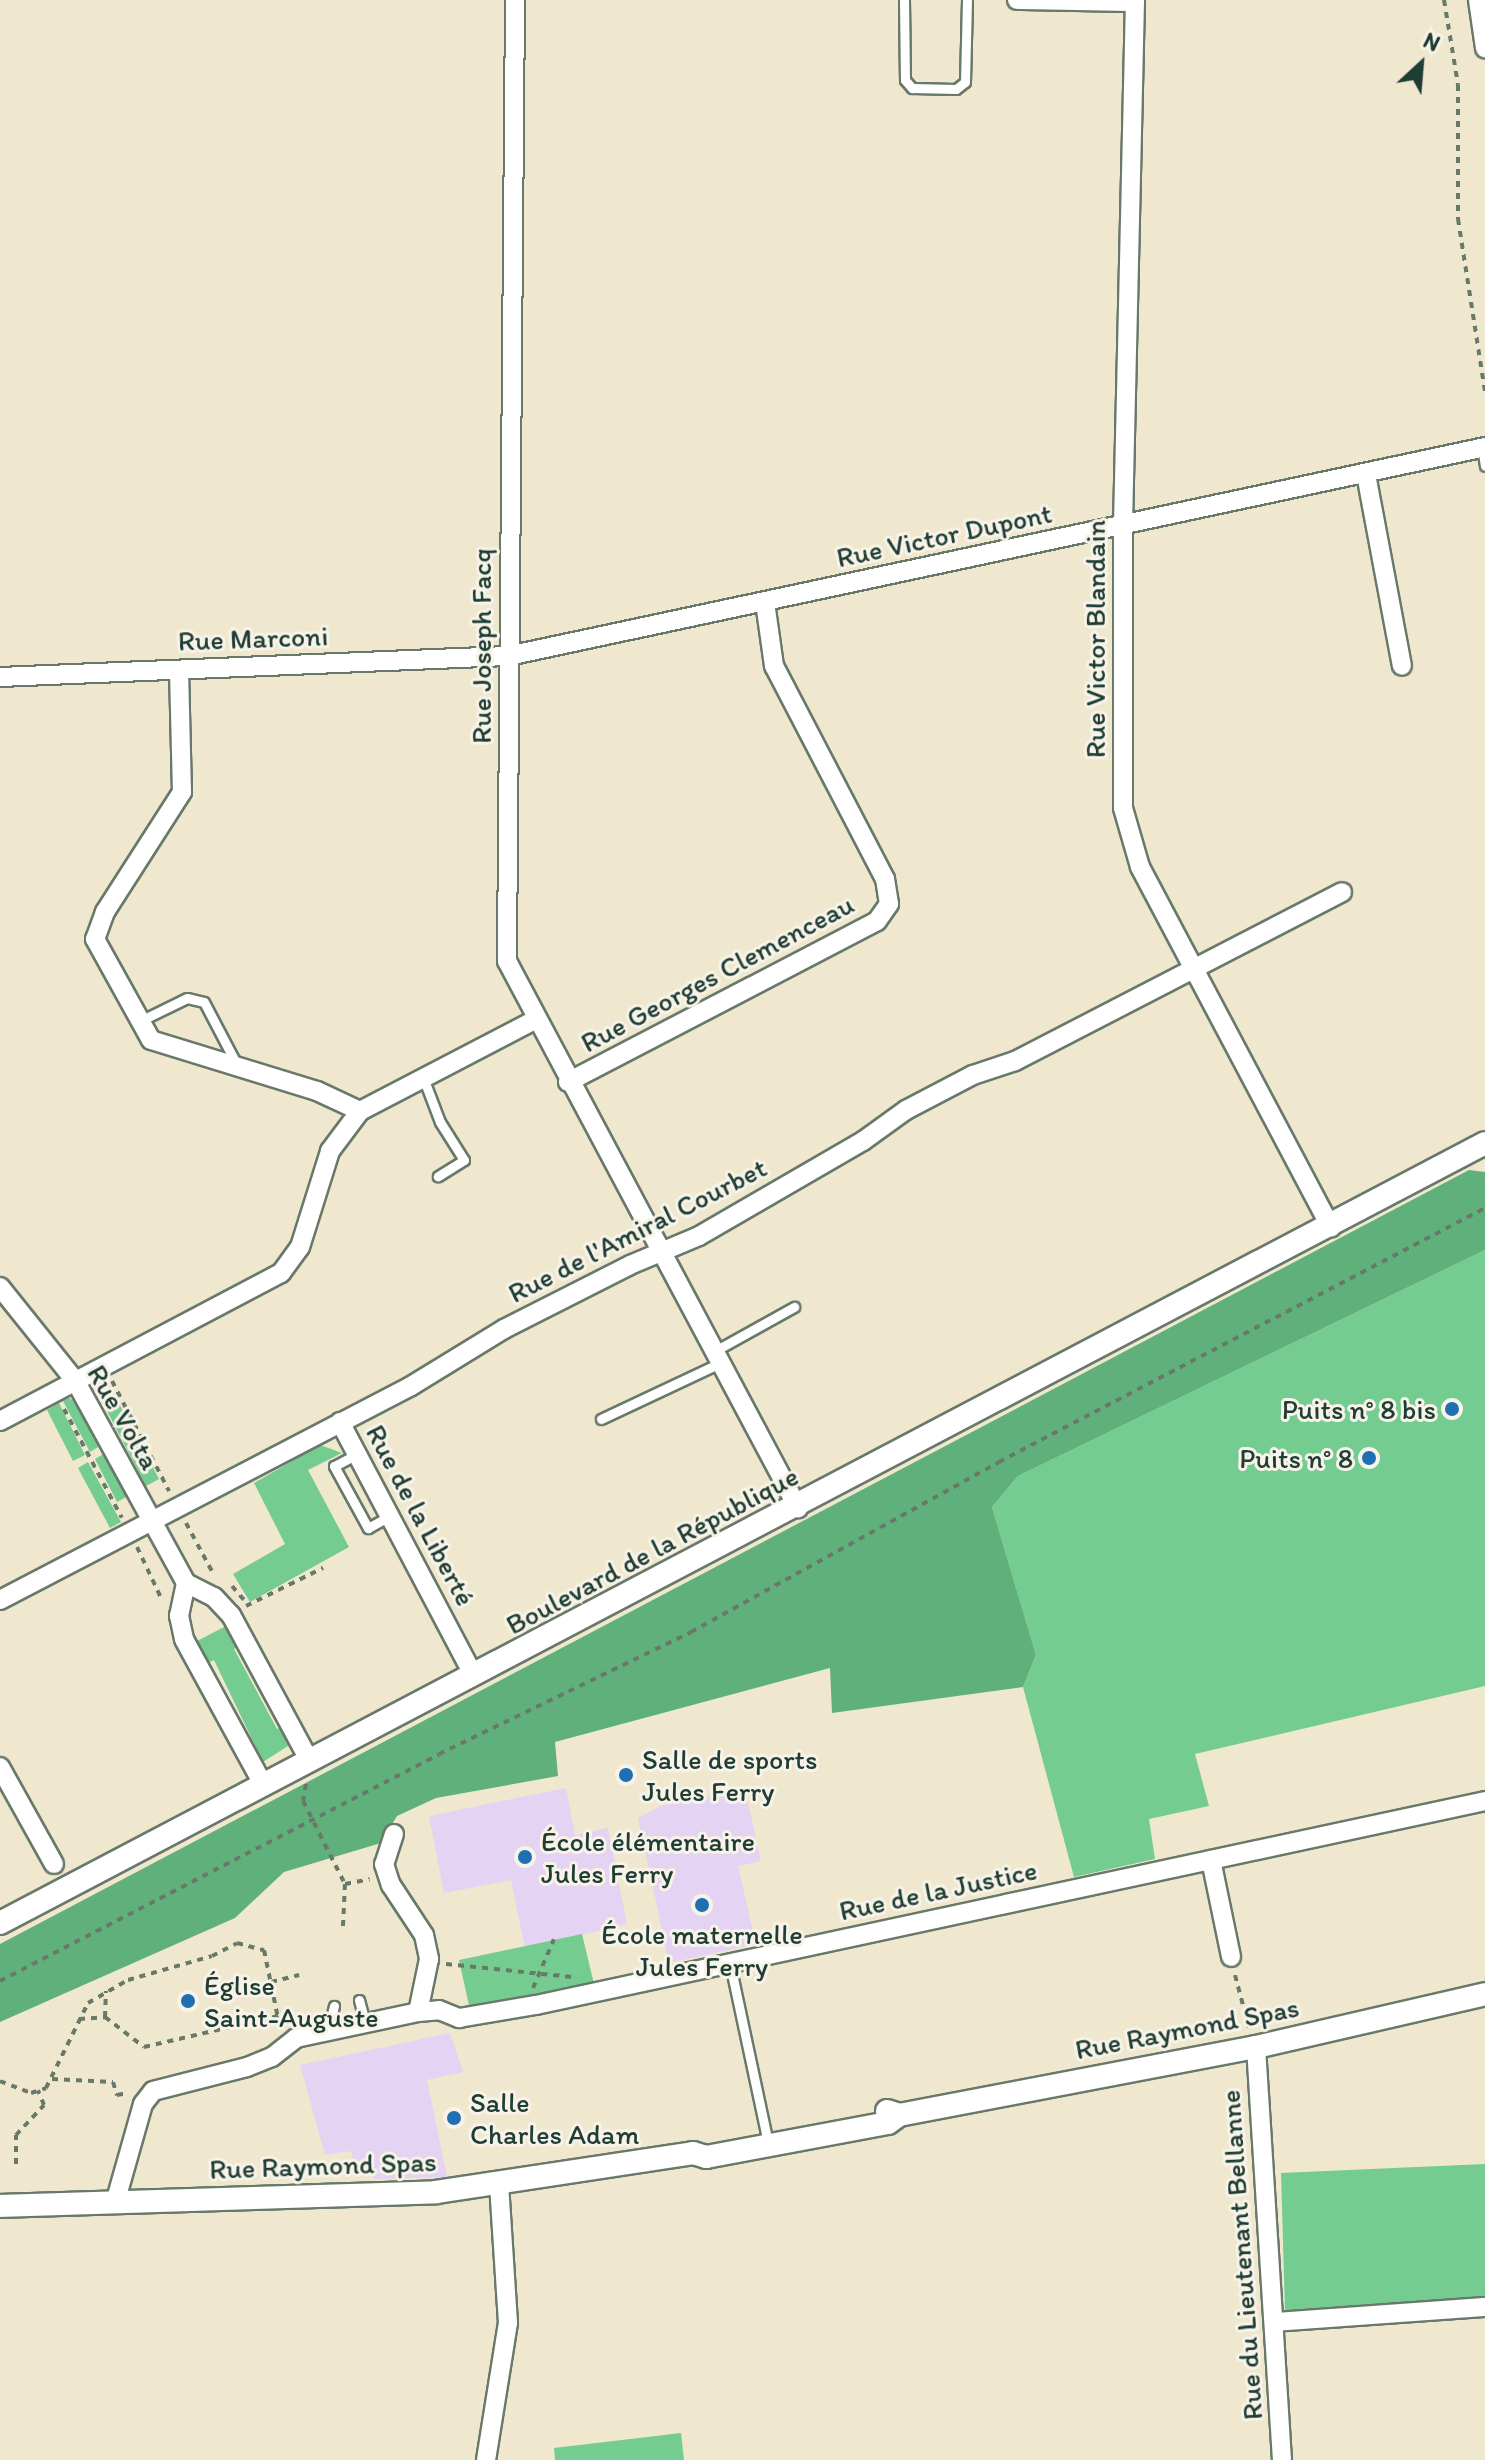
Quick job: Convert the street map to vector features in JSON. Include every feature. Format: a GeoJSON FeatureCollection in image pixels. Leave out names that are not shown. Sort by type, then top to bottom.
{"type":"FeatureCollection","features":[{"type":"Feature","properties":{"kind":"street","name":"Rue Joseph Facq"},"geometry":{"type":"LineString","coordinates":[[515,0],[507,961],[535,1020],[798,1508]]}},
{"type":"Feature","properties":{"kind":"street"},"geometry":{"type":"LineString","coordinates":[[1017,0],[1135,1]]}},
{"type":"Feature","properties":{"kind":"street"},"geometry":{"type":"LineString","coordinates":[[1478,0],[1484,22],[1485,48]]}},
{"type":"Feature","properties":{"kind":"street","name":"Rue Victor Blandain"},"geometry":{"type":"LineString","coordinates":[[1135,1],[1123,525],[1123,808],[1128,839],[1331,1227]]}},
{"type":"Feature","properties":{"kind":"street","name":"Rue Victor Dupont"},"geometry":{"type":"LineString","coordinates":[[508,656],[1366,474],[1484,453]]}},
{"type":"Feature","properties":{"kind":"street"},"geometry":{"type":"LineString","coordinates":[[1366,474],[1402,666]]}},
{"type":"Feature","properties":{"kind":"street","name":"Rue Georges Clemenceau"},"geometry":{"type":"LineString","coordinates":[[568,1082],[877,921],[889,904],[885,879],[774,666],[765,602]]}},
{"type":"Feature","properties":{"kind":"street","name":"Rue Marconi"},"geometry":{"type":"LineString","coordinates":[[0,677],[508,656]]}},
{"type":"Feature","properties":{"kind":"street"},"geometry":{"type":"LineString","coordinates":[[179,670],[182,792],[105,912],[95,939],[151,1040],[238,1067],[360,1111]]}},
{"type":"Feature","properties":{"kind":"street","name":"Rue de l'Amiral Courbet"},"geometry":{"type":"LineString","coordinates":[[0,1600],[340,1422],[504,1329],[663,1253],[863,1141],[906,1110],[1198,968],[1342,892]]}},
{"type":"Feature","properties":{"kind":"street"},"geometry":{"type":"LineString","coordinates":[[0,1421],[281,1273],[300,1247],[330,1151],[360,1111],[535,1020]]}},
{"type":"Feature","properties":{"kind":"street","name":"Boulevard de la République"},"geometry":{"type":"LineString","coordinates":[[0,1923],[798,1508],[1485,1143]]}},
{"type":"Feature","properties":{"kind":"street","name":"Rue Volta"},"geometry":{"type":"LineString","coordinates":[[0,1287],[76,1382],[186,1583],[242,1610],[310,1762]]}},
{"type":"Feature","properties":{"kind":"street","name":"Rue de la Liberté"},"geometry":{"type":"LineString","coordinates":[[340,1422],[474,1676]]}},
{"type":"Feature","properties":{"kind":"street"},"geometry":{"type":"LineString","coordinates":[[186,1583],[179,1616],[184,1639],[264,1786]]}},
{"type":"Feature","properties":{"kind":"street"},"geometry":{"type":"LineString","coordinates":[[0,1767],[54,1864]]}},
{"type":"Feature","properties":{"kind":"street","name":"Rue de la Justice"},"geometry":{"type":"LineString","coordinates":[[143,2104],[153,2091],[247,2067],[296,2038],[418,2012],[439,2010],[459,2018],[536,2005],[1485,1801]]}},
{"type":"Feature","properties":{"kind":"street"},"geometry":{"type":"LineString","coordinates":[[394,1834],[384,1864],[388,1876],[424,1935],[429,1959],[418,2012]]}},
{"type":"Feature","properties":{"kind":"street"},"geometry":{"type":"LineString","coordinates":[[1211,1860],[1231,1957]]}},
{"type":"Feature","properties":{"kind":"street","name":"Rue Raymond Spas"},"geometry":{"type":"LineString","coordinates":[[0,2206],[499,2185],[693,2153],[706,2157],[768,2139],[888,2123],[899,2115],[1256,2047],[1485,1994]]}},
{"type":"Feature","properties":{"kind":"street","name":"Rue du Lieutenant Bellanne"},"geometry":{"type":"LineString","coordinates":[[1256,2047],[1282,2460]]}},
{"type":"Feature","properties":{"kind":"street"},"geometry":{"type":"LineString","coordinates":[[115,2203],[143,2104]]}},
{"type":"Feature","properties":{"kind":"street"},"geometry":{"type":"LineString","coordinates":[[486,2460],[508,2323],[499,2185]]}},
{"type":"Feature","properties":{"kind":"street"},"geometry":{"type":"LineString","coordinates":[[1275,2322],[1485,2307]]}},
{"type":"Feature","properties":{"kind":"lane"},"geometry":{"type":"LineString","coordinates":[[904,0],[905,80],[912,88],[956,89],[965,82],[967,0]]}},
{"type":"Feature","properties":{"kind":"lane"},"geometry":{"type":"LineString","coordinates":[[140,1021],[187,998],[204,1002],[238,1067]]}},
{"type":"Feature","properties":{"kind":"lane"},"geometry":{"type":"LineString","coordinates":[[424,1080],[440,1122],[464,1160],[438,1176]]}},
{"type":"Feature","properties":{"kind":"lane"},"geometry":{"type":"LineString","coordinates":[[601,1419],[716,1358],[794,1307]]}},
{"type":"Feature","properties":{"kind":"lane"},"geometry":{"type":"LineString","coordinates":[[357,1454],[334,1466],[368,1528],[390,1516]]}},
{"type":"Feature","properties":{"kind":"lane"},"geometry":{"type":"LineString","coordinates":[[730,1964],[768,2139]]}},
{"type":"Feature","properties":{"kind":"lane"},"geometry":{"type":"LineString","coordinates":[[359,2000],[365,2023]]}},
{"type":"Feature","properties":{"kind":"lane"},"geometry":{"type":"LineString","coordinates":[[328,2031],[334,2006]]}},
{"type":"Feature","properties":{"kind":"path"},"geometry":{"type":"LineString","coordinates":[[1444,0],[1458,85],[1458,219],[1485,392]]}},
{"type":"Feature","properties":{"kind":"path"},"geometry":{"type":"LineString","coordinates":[[0,1981],[312,1819],[691,1632],[999,1462],[1485,1208]]}},
{"type":"Feature","properties":{"kind":"path"},"geometry":{"type":"LineString","coordinates":[[104,1367],[215,1576],[239,1590],[242,1610],[323,1568]]}},
{"type":"Feature","properties":{"kind":"path"},"geometry":{"type":"LineString","coordinates":[[55,1393],[130,1532],[163,1601],[159,1616]]}},
{"type":"Feature","properties":{"kind":"path"},"geometry":{"type":"LineString","coordinates":[[310,1762],[303,1801],[345,1884],[343,1926]]}},
{"type":"Feature","properties":{"kind":"path"},"geometry":{"type":"LineString","coordinates":[[345,1884],[388,1876]]}},
{"type":"Feature","properties":{"kind":"path"},"geometry":{"type":"LineString","coordinates":[[536,2005],[532,1990],[537,1969],[554,1939]]}},
{"type":"Feature","properties":{"kind":"path"},"geometry":{"type":"LineString","coordinates":[[38,2090],[52,2079],[88,2003],[106,1991],[212,1956],[237,1943],[264,1950],[284,2047]]}},
{"type":"Feature","properties":{"kind":"path"},"geometry":{"type":"LineString","coordinates":[[1231,1957],[1256,2047]]}},
{"type":"Feature","properties":{"kind":"path"},"geometry":{"type":"LineString","coordinates":[[429,1959],[459,1968],[537,1969],[593,1981],[608,1990]]}},
{"type":"Feature","properties":{"kind":"path"},"geometry":{"type":"LineString","coordinates":[[271,1982],[299,1975]]}},
{"type":"Feature","properties":{"kind":"path"},"geometry":{"type":"LineString","coordinates":[[105,2017],[106,1991]]}},
{"type":"Feature","properties":{"kind":"path"},"geometry":{"type":"LineString","coordinates":[[79,2019],[105,2017],[144,2047],[278,2016]]}},
{"type":"Feature","properties":{"kind":"path"},"geometry":{"type":"LineString","coordinates":[[52,2079],[78,2076],[113,2082],[117,2095],[137,2092],[143,2104]]}},
{"type":"Feature","properties":{"kind":"path"},"geometry":{"type":"LineString","coordinates":[[0,2081],[38,2090]]}},
{"type":"Feature","properties":{"kind":"path"},"geometry":{"type":"LineString","coordinates":[[16,2164],[16,2135],[44,2105],[38,2090]]}},
{"type":"Feature","properties":{"kind":"shaded area","name":"École élémentaire Jules Ferry"},"geometry":{"type":"Polygon","coordinates":[[[566,1788],[575,1835],[608,1828],[627,1924],[525,1948],[511,1880],[444,1893],[429,1816],[566,1788]]]}},
{"type":"Feature","properties":{"kind":"shaded area","name":"École maternelle Jules Ferry"},"geometry":{"type":"Polygon","coordinates":[[[745,1789],[761,1861],[738,1866],[756,1944],[669,1963],[638,1818],[660,1806],[745,1789]]]}},
{"type":"Feature","properties":{"kind":"shaded area"},"geometry":{"type":"Polygon","coordinates":[[[450,2033],[463,2072],[427,2080],[447,2177],[374,2179],[371,2162],[354,2164],[351,2151],[325,2155],[300,2065],[450,2033]]]}},
{"type":"Feature","properties":{"kind":"green space"},"geometry":{"type":"Polygon","coordinates":[[[1469,1170],[1485,1172],[1485,1250],[1018,1476],[992,1507],[1036,1655],[1023,1687],[832,1713],[830,1668],[555,1742],[558,1776],[436,1798],[397,1816],[381,1843],[284,1872],[235,1918],[0,2022],[0,1944],[1469,1170]]]}},
{"type":"Feature","properties":{"kind":"green space"},"geometry":{"type":"Polygon","coordinates":[[[1485,1250],[1485,1686],[1195,1754],[1209,1806],[1149,1819],[1155,1859],[1074,1877],[1023,1687],[1036,1655],[992,1507],[1018,1476],[1485,1250]]]}},
{"type":"Feature","properties":{"kind":"green space"},"geometry":{"type":"Polygon","coordinates":[[[105,1377],[159,1479],[146,1486],[93,1384],[105,1377]]]}},
{"type":"Feature","properties":{"kind":"green space"},"geometry":{"type":"Polygon","coordinates":[[[69,1398],[84,1407],[103,1444],[90,1452],[63,1401],[69,1398]]]}},
{"type":"Feature","properties":{"kind":"green space"},"geometry":{"type":"Polygon","coordinates":[[[59,1403],[85,1455],[73,1461],[47,1410],[59,1403]]]}},
{"type":"Feature","properties":{"kind":"green space"},"geometry":{"type":"Polygon","coordinates":[[[320,1445],[342,1453],[308,1470],[349,1547],[250,1602],[233,1574],[285,1544],[254,1483],[320,1445]]]}},
{"type":"Feature","properties":{"kind":"green space"},"geometry":{"type":"Polygon","coordinates":[[[107,1452],[130,1495],[117,1502],[95,1459],[107,1452]]]}},
{"type":"Feature","properties":{"kind":"green space"},"geometry":{"type":"Polygon","coordinates":[[[88,1462],[121,1522],[110,1528],[78,1468],[88,1462]]]}},
{"type":"Feature","properties":{"kind":"green space"},"geometry":{"type":"Polygon","coordinates":[[[228,1625],[239,1646],[234,1649],[277,1729],[282,1727],[291,1744],[263,1762],[214,1660],[208,1663],[197,1641],[228,1625]]]}},
{"type":"Feature","properties":{"kind":"green space"},"geometry":{"type":"Polygon","coordinates":[[[582,1934],[594,1984],[470,2010],[459,1960],[582,1934]]]}},
{"type":"Feature","properties":{"kind":"green space"},"geometry":{"type":"Polygon","coordinates":[[[1485,2164],[1485,2299],[1285,2312],[1281,2173],[1485,2164]]]}},
{"type":"Feature","properties":{"kind":"green space"},"geometry":{"type":"Polygon","coordinates":[[[681,2433],[684,2460],[555,2460],[554,2448],[681,2433]]]}},
{"type":"Feature","properties":{"kind":"place","name":"Puits n° 8 bis"},"geometry":{"type":"Point","coordinates":[1452,1409]}},
{"type":"Feature","properties":{"kind":"place","name":"Puits n° 8"},"geometry":{"type":"Point","coordinates":[1369,1458]}},
{"type":"Feature","properties":{"kind":"place","name":"Salle de sports Jules Ferry"},"geometry":{"type":"Point","coordinates":[626,1775]}},
{"type":"Feature","properties":{"kind":"place","name":"École élémentaire Jules Ferry"},"geometry":{"type":"Point","coordinates":[525,1857]}},
{"type":"Feature","properties":{"kind":"place","name":"École maternelle Jules Ferry"},"geometry":{"type":"Point","coordinates":[702,1905]}},
{"type":"Feature","properties":{"kind":"place","name":"Église Saint-Auguste"},"geometry":{"type":"Point","coordinates":[188,2001]}},
{"type":"Feature","properties":{"kind":"place","name":"Salle Charles Adam"},"geometry":{"type":"Point","coordinates":[454,2118]}}]}
